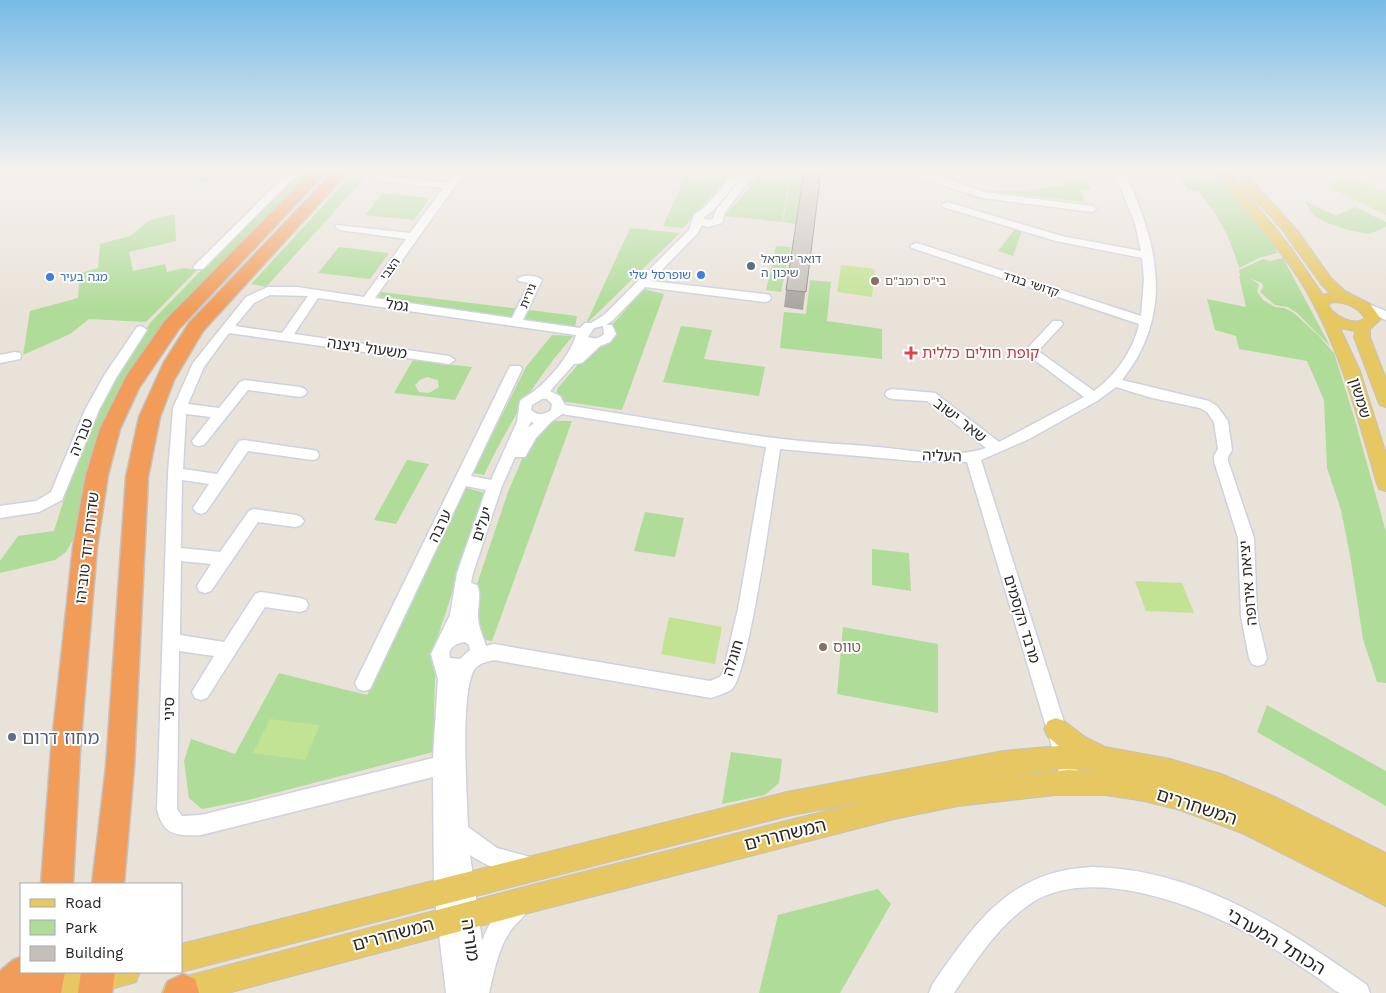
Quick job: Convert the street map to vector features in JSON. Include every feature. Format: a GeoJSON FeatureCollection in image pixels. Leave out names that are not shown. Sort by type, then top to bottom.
{"type":"FeatureCollection","features":[{"type":"Feature","properties":{"kind":"highway","name":"שדרות דוד טוביהו"},"geometry":{"type":"LineString","coordinates":[[57,883],[72,680],[88,514],[102,454],[111,428],[153,349],[172,325],[275,217]]}},
{"type":"Feature","properties":{"kind":"highway"},"geometry":{"type":"LineString","coordinates":[[108,883],[120,767],[136,478],[140,447],[147,422],[156,397],[174,361],[196,327],[299,217]]}},
{"type":"Feature","properties":{"kind":"highway"},"geometry":{"type":"LineString","coordinates":[[0,993],[39,984]]}},
{"type":"Feature","properties":{"kind":"main road","name":"שמשון"},"geometry":{"type":"LineString","coordinates":[[1259,217],[1284,248],[1307,281],[1323,309],[1352,371],[1386,484]]}},
{"type":"Feature","properties":{"kind":"main road"},"geometry":{"type":"LineString","coordinates":[[1279,217],[1327,283],[1336,292],[1363,306]]}},
{"type":"Feature","properties":{"kind":"main road"},"geometry":{"type":"LineString","coordinates":[[1348,299],[1324,299],[1323,309],[1344,324],[1373,323]]}},
{"type":"Feature","properties":{"kind":"main road","name":"שמשון"},"geometry":{"type":"LineString","coordinates":[[1363,306],[1372,315],[1373,323],[1362,337],[1386,401]]}},
{"type":"Feature","properties":{"kind":"main road"},"geometry":{"type":"LineString","coordinates":[[1056,729],[1077,745],[1103,758]]}},
{"type":"Feature","properties":{"kind":"main road","name":"המשחררים"},"geometry":{"type":"LineString","coordinates":[[182,958],[787,804],[1003,763],[1065,757],[1103,758],[1170,771],[1221,786],[1264,805],[1386,867]]}},
{"type":"Feature","properties":{"kind":"main road","name":"המשחררים"},"geometry":{"type":"LineString","coordinates":[[180,992],[531,897],[943,796],[1033,784],[1107,783],[1153,791],[1221,811],[1261,828],[1386,893]]}},
{"type":"Feature","properties":{"kind":"main road"},"geometry":{"type":"LineString","coordinates":[[39,984],[104,979]]}},
{"type":"Feature","properties":{"kind":"street"},"geometry":{"type":"LineString","coordinates":[[199,267],[249,217]]}},
{"type":"Feature","properties":{"kind":"street","name":"הצבי"},"geometry":{"type":"LineString","coordinates":[[367,301],[427,217]]}},
{"type":"Feature","properties":{"kind":"street"},"geometry":{"type":"LineString","coordinates":[[701,217],[703,223],[714,220]]}},
{"type":"Feature","properties":{"kind":"street"},"geometry":{"type":"LineString","coordinates":[[602,327],[608,318],[693,232],[701,217]]}},
{"type":"Feature","properties":{"kind":"street"},"geometry":{"type":"LineString","coordinates":[[602,327],[696,233],[716,217]]}},
{"type":"Feature","properties":{"kind":"street"},"geometry":{"type":"LineString","coordinates":[[988,217],[1060,239],[1146,255]]}},
{"type":"Feature","properties":{"kind":"street","name":"העליה"},"geometry":{"type":"LineString","coordinates":[[557,403],[774,443],[907,455],[973,457],[1041,427],[1093,397],[1114,382],[1135,351],[1150,311],[1151,281],[1138,217]]}},
{"type":"Feature","properties":{"kind":"street","name":"הצבי"},"geometry":{"type":"LineString","coordinates":[[340,228],[413,237]]}},
{"type":"Feature","properties":{"kind":"street","name":"קדושי בגדד"},"geometry":{"type":"LineString","coordinates":[[916,246],[1147,322]]}},
{"type":"Feature","properties":{"kind":"street","name":"גירית"},"geometry":{"type":"LineString","coordinates":[[516,322],[536,280],[524,279]]}},
{"type":"Feature","properties":{"kind":"street"},"geometry":{"type":"LineString","coordinates":[[646,284],[765,298]]}},
{"type":"Feature","properties":{"kind":"street","name":"גמל"},"geometry":{"type":"LineString","coordinates":[[226,329],[250,300],[260,294],[275,290],[516,322],[583,335],[589,342],[596,343]]}},
{"type":"Feature","properties":{"kind":"street"},"geometry":{"type":"LineString","coordinates":[[286,337],[315,294]]}},
{"type":"Feature","properties":{"kind":"street"},"geometry":{"type":"LineString","coordinates":[[1363,306],[1386,316]]}},
{"type":"Feature","properties":{"kind":"street"},"geometry":{"type":"LineString","coordinates":[[1057,324],[1030,352],[1093,397]]}},
{"type":"Feature","properties":{"kind":"street"},"geometry":{"type":"LineString","coordinates":[[590,326],[602,327],[610,332],[609,337],[596,343],[583,353],[563,376],[558,385],[554,415],[546,419],[532,418],[526,413],[526,403],[538,395],[577,350],[583,335],[590,326]]}},
{"type":"Feature","properties":{"kind":"street","name":"משעול ניצנה"},"geometry":{"type":"LineString","coordinates":[[226,329],[449,360]]}},
{"type":"Feature","properties":{"kind":"street","name":"סיני"},"geometry":{"type":"LineString","coordinates":[[226,329],[198,366],[180,408],[174,473],[174,554],[166,809],[169,818],[179,826],[201,826],[442,765]]}},
{"type":"Feature","properties":{"kind":"street","name":"טבריה"},"geometry":{"type":"LineString","coordinates":[[0,512],[38,506],[57,496],[92,410],[110,377],[141,330]]}},
{"type":"Feature","properties":{"kind":"street"},"geometry":{"type":"LineString","coordinates":[[0,359],[15,356]]}},
{"type":"Feature","properties":{"kind":"street","name":"ערבה"},"geometry":{"type":"LineString","coordinates":[[364,682],[516,369]]}},
{"type":"Feature","properties":{"kind":"street","name":"יציאת אירופה"},"geometry":{"type":"LineString","coordinates":[[1114,382],[1152,394],[1204,404],[1218,414],[1221,421],[1225,450],[1220,461],[1246,538],[1249,616],[1258,658]]}},
{"type":"Feature","properties":{"kind":"street"},"geometry":{"type":"LineString","coordinates":[[199,441],[245,385],[300,392]]}},
{"type":"Feature","properties":{"kind":"street","name":"שאר ישוב"},"geometry":{"type":"LineString","coordinates":[[892,394],[930,396],[996,448]]}},
{"type":"Feature","properties":{"kind":"street"},"geometry":{"type":"LineString","coordinates":[[538,395],[548,395],[557,403]]}},
{"type":"Feature","properties":{"kind":"street"},"geometry":{"type":"LineString","coordinates":[[180,408],[222,413]]}},
{"type":"Feature","properties":{"kind":"street","name":"יעלים"},"geometry":{"type":"LineString","coordinates":[[448,639],[458,614],[465,573],[495,486],[521,430],[526,413]]}},
{"type":"Feature","properties":{"kind":"street","name":"יעלים"},"geometry":{"type":"LineString","coordinates":[[472,636],[468,616],[472,583],[490,527],[508,477],[522,447],[534,430],[546,419]]}},
{"type":"Feature","properties":{"kind":"street","name":"חוגלה"},"geometry":{"type":"LineString","coordinates":[[472,661],[494,652],[711,690],[726,683],[731,674],[746,609],[774,443]]}},
{"type":"Feature","properties":{"kind":"street"},"geometry":{"type":"LineString","coordinates":[[201,508],[244,445],[312,455]]}},
{"type":"Feature","properties":{"kind":"street","name":"מרבד הקסמים"},"geometry":{"type":"LineString","coordinates":[[973,457],[1065,757],[1070,782]]}},
{"type":"Feature","properties":{"kind":"street"},"geometry":{"type":"LineString","coordinates":[[174,473],[221,480]]}},
{"type":"Feature","properties":{"kind":"street"},"geometry":{"type":"LineString","coordinates":[[462,480],[495,486]]}},
{"type":"Feature","properties":{"kind":"street"},"geometry":{"type":"LineString","coordinates":[[205,586],[254,515],[296,521]]}},
{"type":"Feature","properties":{"kind":"street"},"geometry":{"type":"LineString","coordinates":[[174,554],[224,559]]}},
{"type":"Feature","properties":{"kind":"street"},"geometry":{"type":"LineString","coordinates":[[201,692],[261,599],[300,605]]}},
{"type":"Feature","properties":{"kind":"street"},"geometry":{"type":"LineString","coordinates":[[460,634],[472,636],[478,644],[460,691],[457,729],[458,832],[454,889],[442,765],[447,679],[441,659],[441,649],[448,639],[460,634]]}},
{"type":"Feature","properties":{"kind":"street"},"geometry":{"type":"LineString","coordinates":[[171,642],[228,650]]}},
{"type":"Feature","properties":{"kind":"street"},"geometry":{"type":"LineString","coordinates":[[444,664],[454,668],[472,661]]}},
{"type":"Feature","properties":{"kind":"street"},"geometry":{"type":"LineString","coordinates":[[458,832],[492,858],[511,863],[546,866]]}},
{"type":"Feature","properties":{"kind":"street","name":"הכותל המערבי"},"geometry":{"type":"LineString","coordinates":[[940,993],[970,950],[1003,913],[1027,894],[1066,879],[1102,878],[1144,881],[1188,894],[1240,916],[1291,945],[1359,993]]}},
{"type":"Feature","properties":{"kind":"street","name":"מוריה"},"geometry":{"type":"LineString","coordinates":[[454,889],[458,916],[479,993]]}},
{"type":"Feature","properties":{"kind":"street"},"geometry":{"type":"LineString","coordinates":[[479,993],[485,960],[493,938],[507,916],[531,897]]}},
{"type":"Feature","properties":{"kind":"street","name":"מוריה"},"geometry":{"type":"LineString","coordinates":[[457,993],[458,916]]}},
{"type":"Feature","properties":{"kind":"green space"},"geometry":{"type":"Polygon","coordinates":[[[175,217],[176,241],[129,252],[133,271],[165,264],[167,272],[184,268],[197,270],[146,322],[89,319],[70,334],[23,355],[30,311],[78,298],[80,273],[98,268],[100,244],[130,236],[150,220],[175,217]]]}},
{"type":"Feature","properties":{"kind":"green space"},"geometry":{"type":"Polygon","coordinates":[[[253,217],[269,217],[224,265],[132,372],[107,412],[95,446],[73,540],[66,552],[55,560],[0,573],[0,561],[18,536],[54,531],[72,474],[108,388],[150,323],[253,217]]]}},
{"type":"Feature","properties":{"kind":"green space"},"geometry":{"type":"Polygon","coordinates":[[[312,217],[329,217],[266,287],[251,284],[312,217]]]}},
{"type":"Feature","properties":{"kind":"green space"},"geometry":{"type":"Polygon","coordinates":[[[388,217],[416,217],[414,220],[388,217]]]}},
{"type":"Feature","properties":{"kind":"green space"},"geometry":{"type":"Polygon","coordinates":[[[667,217],[693,217],[683,228],[663,226],[667,217]]]}},
{"type":"Feature","properties":{"kind":"green space"},"geometry":{"type":"Polygon","coordinates":[[[738,217],[783,217],[782,222],[738,217]]]}},
{"type":"Feature","properties":{"kind":"green space"},"geometry":{"type":"Polygon","coordinates":[[[784,217],[797,217],[796,224],[783,222],[784,217]]]}},
{"type":"Feature","properties":{"kind":"green space"},"geometry":{"type":"Polygon","coordinates":[[[1253,217],[1266,233],[1278,253],[1259,258],[1239,268],[1231,245],[1218,218],[1253,217]]]}},
{"type":"Feature","properties":{"kind":"green space"},"geometry":{"type":"Polygon","coordinates":[[[1317,217],[1376,217],[1386,222],[1386,227],[1369,234],[1327,223],[1317,217]]]}},
{"type":"Feature","properties":{"kind":"green space"},"geometry":{"type":"Polygon","coordinates":[[[630,228],[680,233],[586,324],[630,228]]]}},
{"type":"Feature","properties":{"kind":"green space"},"geometry":{"type":"Polygon","coordinates":[[[1015,229],[1022,231],[1013,256],[998,251],[1015,229]]]}},
{"type":"Feature","properties":{"kind":"green space"},"geometry":{"type":"Polygon","coordinates":[[[776,246],[791,247],[781,292],[766,290],[776,246]]]}},
{"type":"Feature","properties":{"kind":"green space"},"geometry":{"type":"Polygon","coordinates":[[[339,247],[389,253],[370,279],[318,273],[339,247]]]}},
{"type":"Feature","properties":{"kind":"green space"},"geometry":{"type":"Polygon","coordinates":[[[1283,258],[1330,346],[1297,313],[1288,307],[1275,305],[1260,292],[1263,287],[1262,283],[1249,278],[1259,284],[1257,291],[1263,300],[1275,307],[1284,308],[1294,313],[1334,353],[1386,532],[1386,683],[1377,682],[1363,639],[1341,510],[1327,468],[1324,400],[1307,361],[1239,349],[1236,336],[1215,330],[1207,299],[1246,307],[1239,276],[1246,277],[1240,276],[1239,270],[1263,259],[1270,261],[1283,258]]]}},
{"type":"Feature","properties":{"kind":"green space"},"geometry":{"type":"Polygon","coordinates":[[[841,265],[875,269],[872,297],[837,292],[841,265]]]}},
{"type":"Feature","properties":{"kind":"green space"},"geometry":{"type":"Polygon","coordinates":[[[810,280],[831,282],[827,321],[882,329],[882,359],[780,348],[784,312],[806,314],[810,280]]]}},
{"type":"Feature","properties":{"kind":"green space"},"geometry":{"type":"Polygon","coordinates":[[[644,289],[664,294],[622,410],[560,401],[557,396],[557,389],[594,346],[603,345],[613,338],[615,331],[612,325],[644,289]]]}},
{"type":"Feature","properties":{"kind":"green space"},"geometry":{"type":"Polygon","coordinates":[[[381,292],[577,316],[575,327],[377,299],[381,292]]]}},
{"type":"Feature","properties":{"kind":"green space"},"geometry":{"type":"Polygon","coordinates":[[[681,326],[712,330],[704,359],[765,367],[759,396],[663,382],[681,326]]]}},
{"type":"Feature","properties":{"kind":"green space"},"geometry":{"type":"Polygon","coordinates":[[[552,335],[573,336],[547,368],[524,402],[484,475],[473,473],[526,367],[552,335]]]}},
{"type":"Feature","properties":{"kind":"green space"},"geometry":{"type":"Polygon","coordinates":[[[413,360],[472,367],[455,400],[394,393],[413,360]],[[427,377],[415,385],[419,392],[429,393],[439,387],[438,380],[427,377]]]}},
{"type":"Feature","properties":{"kind":"green space"},"geometry":{"type":"Polygon","coordinates":[[[552,421],[572,421],[492,641],[467,637],[474,593],[508,492],[532,436],[552,421]]]}},
{"type":"Feature","properties":{"kind":"green space"},"geometry":{"type":"Polygon","coordinates":[[[407,460],[429,464],[396,524],[374,520],[407,460]]]}},
{"type":"Feature","properties":{"kind":"green space"},"geometry":{"type":"Polygon","coordinates":[[[463,487],[485,493],[436,642],[433,752],[248,800],[202,809],[189,798],[184,761],[191,739],[235,754],[279,673],[367,695],[463,487]]]}},
{"type":"Feature","properties":{"kind":"green space"},"geometry":{"type":"Polygon","coordinates":[[[645,512],[684,518],[675,557],[634,551],[645,512]]]}},
{"type":"Feature","properties":{"kind":"green space"},"geometry":{"type":"Polygon","coordinates":[[[872,549],[909,553],[911,591],[872,585],[872,549]]]}},
{"type":"Feature","properties":{"kind":"green space"},"geometry":{"type":"Polygon","coordinates":[[[1135,581],[1182,583],[1194,613],[1146,611],[1135,581]]]}},
{"type":"Feature","properties":{"kind":"green space"},"geometry":{"type":"Polygon","coordinates":[[[669,617],[722,627],[715,664],[661,654],[669,617]]]}},
{"type":"Feature","properties":{"kind":"green space"},"geometry":{"type":"Polygon","coordinates":[[[843,627],[938,644],[938,713],[837,694],[843,627]]]}},
{"type":"Feature","properties":{"kind":"green space"},"geometry":{"type":"Polygon","coordinates":[[[1267,705],[1386,771],[1386,806],[1257,732],[1267,705]]]}},
{"type":"Feature","properties":{"kind":"green space"},"geometry":{"type":"Polygon","coordinates":[[[270,719],[320,725],[305,760],[253,753],[270,719]]]}},
{"type":"Feature","properties":{"kind":"green space"},"geometry":{"type":"Polygon","coordinates":[[[731,752],[782,759],[779,783],[765,795],[722,804],[731,752]]]}},
{"type":"Feature","properties":{"kind":"green space"},"geometry":{"type":"Polygon","coordinates":[[[878,889],[891,904],[840,993],[759,993],[778,915],[878,889]]]}},
{"type":"Feature","properties":{"kind":"building"},"geometry":{"type":"Polygon","coordinates":[[[797,217],[815,217],[806,292],[786,290],[797,217]]]}},
{"type":"Feature","properties":{"kind":"place","name":"דואר ישראל שיכון ה"},"geometry":{"type":"Point","coordinates":[751,266]}},
{"type":"Feature","properties":{"kind":"place","name":"שופרסל שלי"},"geometry":{"type":"Point","coordinates":[701,275]}},
{"type":"Feature","properties":{"kind":"place","name":"מגה בעיר"},"geometry":{"type":"Point","coordinates":[50,277]}},
{"type":"Feature","properties":{"kind":"place","name":"בי\"ס רמב\"ם"},"geometry":{"type":"Point","coordinates":[875,281]}},
{"type":"Feature","properties":{"kind":"place","name":"קופת חולים כללית"},"geometry":{"type":"Point","coordinates":[911,353]}},
{"type":"Feature","properties":{"kind":"place","name":"טווס"},"geometry":{"type":"Point","coordinates":[823,647]}},
{"type":"Feature","properties":{"kind":"place","name":"מחוז דרום"},"geometry":{"type":"Point","coordinates":[12,737]}}]}
